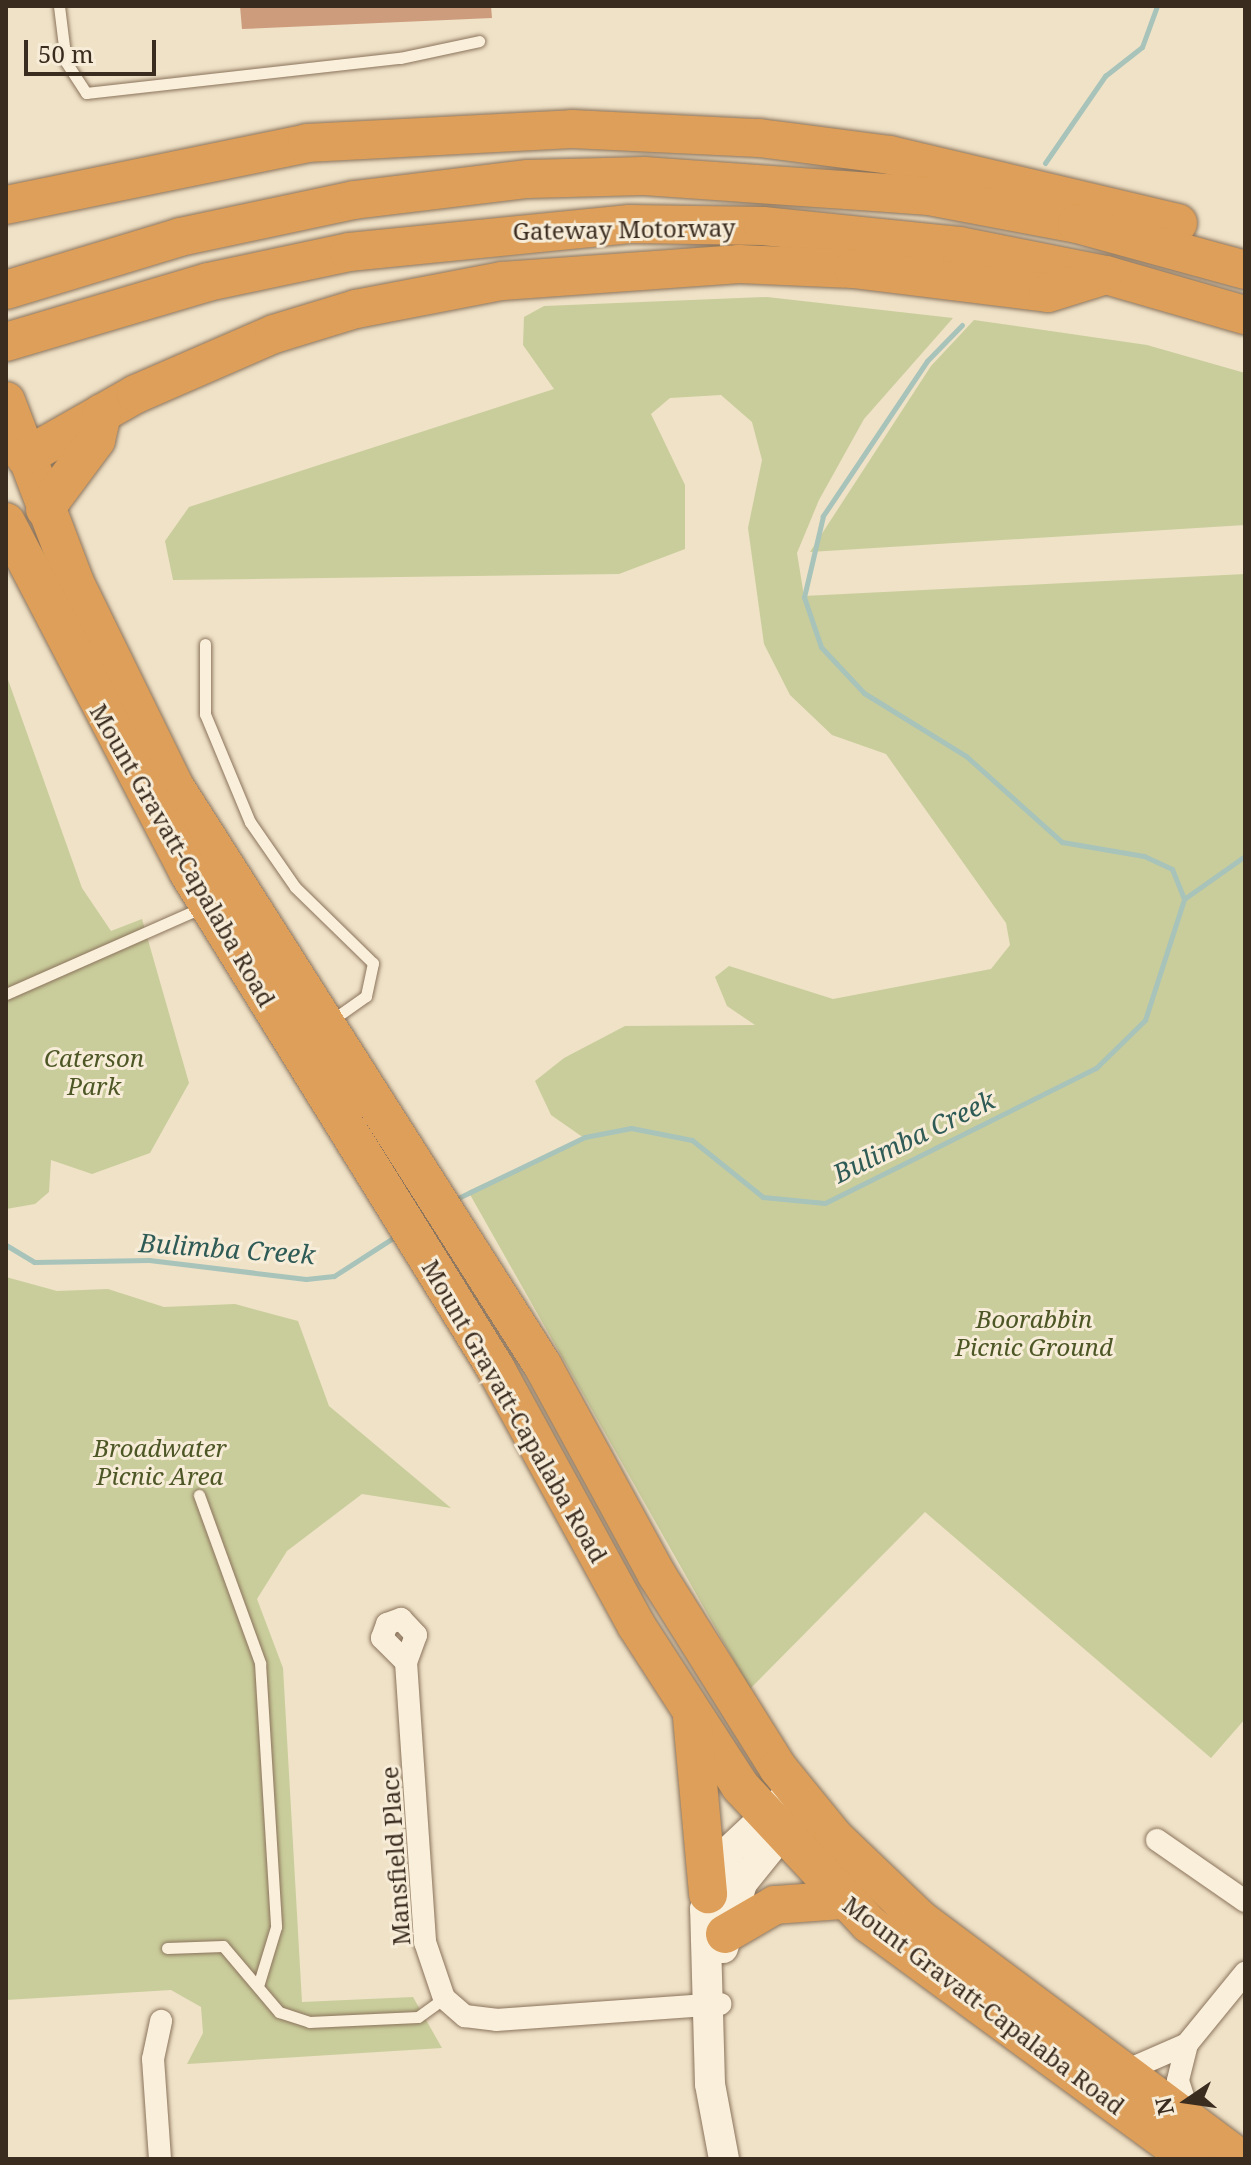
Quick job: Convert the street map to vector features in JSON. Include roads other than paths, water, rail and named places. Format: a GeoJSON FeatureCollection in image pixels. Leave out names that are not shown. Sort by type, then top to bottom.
{"type":"FeatureCollection","features":[{"type":"Feature","properties":{"kind":"highway"},"geometry":{"type":"LineString","coordinates":[[8,202],[307,143],[498,131],[666,132],[968,169],[1245,247]]}},
{"type":"Feature","properties":{"kind":"highway","name":"Gateway Motorway"},"geometry":{"type":"LineString","coordinates":[[9,289],[180,237],[324,205],[483,183],[644,176],[929,196],[1077,224],[1245,270]]}},
{"type":"Feature","properties":{"kind":"highway","name":"Gateway Motorway"},"geometry":{"type":"LineString","coordinates":[[17,339],[280,265],[562,227],[821,231],[959,246],[1106,275],[1245,315]]}},
{"type":"Feature","properties":{"kind":"highway"},"geometry":{"type":"LineString","coordinates":[[14,454],[205,361],[304,324],[502,281],[750,264],[1048,293],[1106,275]]}},
{"type":"Feature","properties":{"kind":"highway","name":"Mount Gravatt-Capalaba Road"},"geometry":{"type":"LineString","coordinates":[[6,401],[14,454],[45,509],[144,729],[325,1025],[476,1259],[707,1658],[800,1798],[921,1920],[1123,2072],[1191,2141]]}},
{"type":"Feature","properties":{"kind":"highway"},"geometry":{"type":"LineString","coordinates":[[45,509],[96,440],[102,413]]}},
{"type":"Feature","properties":{"kind":"highway","name":"Mount Gravatt-Capalaba Road"},"geometry":{"type":"LineString","coordinates":[[6,522],[15,560],[208,905],[440,1277],[692,1717],[770,1825],[843,1900],[1191,2141],[1241,2159]]}},
{"type":"Feature","properties":{"kind":"highway"},"geometry":{"type":"LineString","coordinates":[[692,1717],[708,1894]]}},
{"type":"Feature","properties":{"kind":"highway"},"geometry":{"type":"LineString","coordinates":[[725,1934],[775,1905],[843,1900]]}},
{"type":"Feature","properties":{"kind":"main road"},"geometry":{"type":"LineString","coordinates":[[724,2159],[721,2121],[727,2086],[713,2005],[708,1894],[730,1850],[770,1825],[800,1798]]}},
{"type":"Feature","properties":{"kind":"main road"},"geometry":{"type":"LineString","coordinates":[[713,2005],[725,1934],[742,1883],[770,1825]]}},
{"type":"Feature","properties":{"kind":"street","name":"Mansfield Place"},"geometry":{"type":"LineString","coordinates":[[406,1662],[425,1942],[444,1998]]}},
{"type":"Feature","properties":{"kind":"street"},"geometry":{"type":"LineString","coordinates":[[1157,1840],[1245,1901]]}},
{"type":"Feature","properties":{"kind":"street"},"geometry":{"type":"LineString","coordinates":[[1191,2141],[1178,2081],[1187,2044],[1245,1973]]}},
{"type":"Feature","properties":{"kind":"street"},"geometry":{"type":"LineString","coordinates":[[444,1998],[465,2016],[496,2020],[713,2005]]}},
{"type":"Feature","properties":{"kind":"street"},"geometry":{"type":"LineString","coordinates":[[160,2159],[153,2059],[161,2021]]}},
{"type":"Feature","properties":{"kind":"street"},"geometry":{"type":"LineString","coordinates":[[1123,2072],[1187,2044]]}},
{"type":"Feature","properties":{"kind":"lane"},"geometry":{"type":"LineString","coordinates":[[59,6],[75,84],[96,94],[400,58],[479,41]]}},
{"type":"Feature","properties":{"kind":"lane"},"geometry":{"type":"LineString","coordinates":[[205,644],[203,706],[250,822],[295,887],[373,963],[366,996],[325,1025]]}},
{"type":"Feature","properties":{"kind":"lane"},"geometry":{"type":"LineString","coordinates":[[6,994],[208,905]]}},
{"type":"Feature","properties":{"kind":"lane"},"geometry":{"type":"LineString","coordinates":[[199,1495],[260,1663],[276,1927],[259,1983]]}},
{"type":"Feature","properties":{"kind":"lane"},"geometry":{"type":"LineString","coordinates":[[167,1948],[223,1946],[259,1983],[279,2012],[309,2022],[418,2017],[444,1998]]}},
{"type":"Feature","properties":{"kind":"waterway"},"geometry":{"type":"LineString","coordinates":[[1045,163],[1105,76],[1142,47],[1157,6]]}},
{"type":"Feature","properties":{"kind":"waterway"},"geometry":{"type":"LineString","coordinates":[[962,325],[927,361],[823,516],[804,597],[821,647],[864,693],[966,756],[1062,842],[1144,856],[1172,869],[1184,898]]}},
{"type":"Feature","properties":{"kind":"waterway","name":"Bulimba Creek"},"geometry":{"type":"LineString","coordinates":[[456,1199],[585,1137],[631,1128],[692,1140],[763,1197],[825,1203],[1096,1068],[1145,1020],[1184,899],[1245,856]]}},
{"type":"Feature","properties":{"kind":"waterway","name":"Bulimba Creek"},"geometry":{"type":"LineString","coordinates":[[6,1245],[34,1262],[149,1260],[306,1279],[334,1276],[396,1236]]}},
{"type":"Feature","properties":{"kind":"park label","name":"Caterson Park"},"geometry":{"type":"Point","coordinates":[94,1072]}},
{"type":"Feature","properties":{"kind":"park label","name":"Boorabbin Picnic Ground"},"geometry":{"type":"Point","coordinates":[1034,1333]}},
{"type":"Feature","properties":{"kind":"park label","name":"Broadwater Picnic Area"},"geometry":{"type":"Point","coordinates":[160,1462]}}]}
